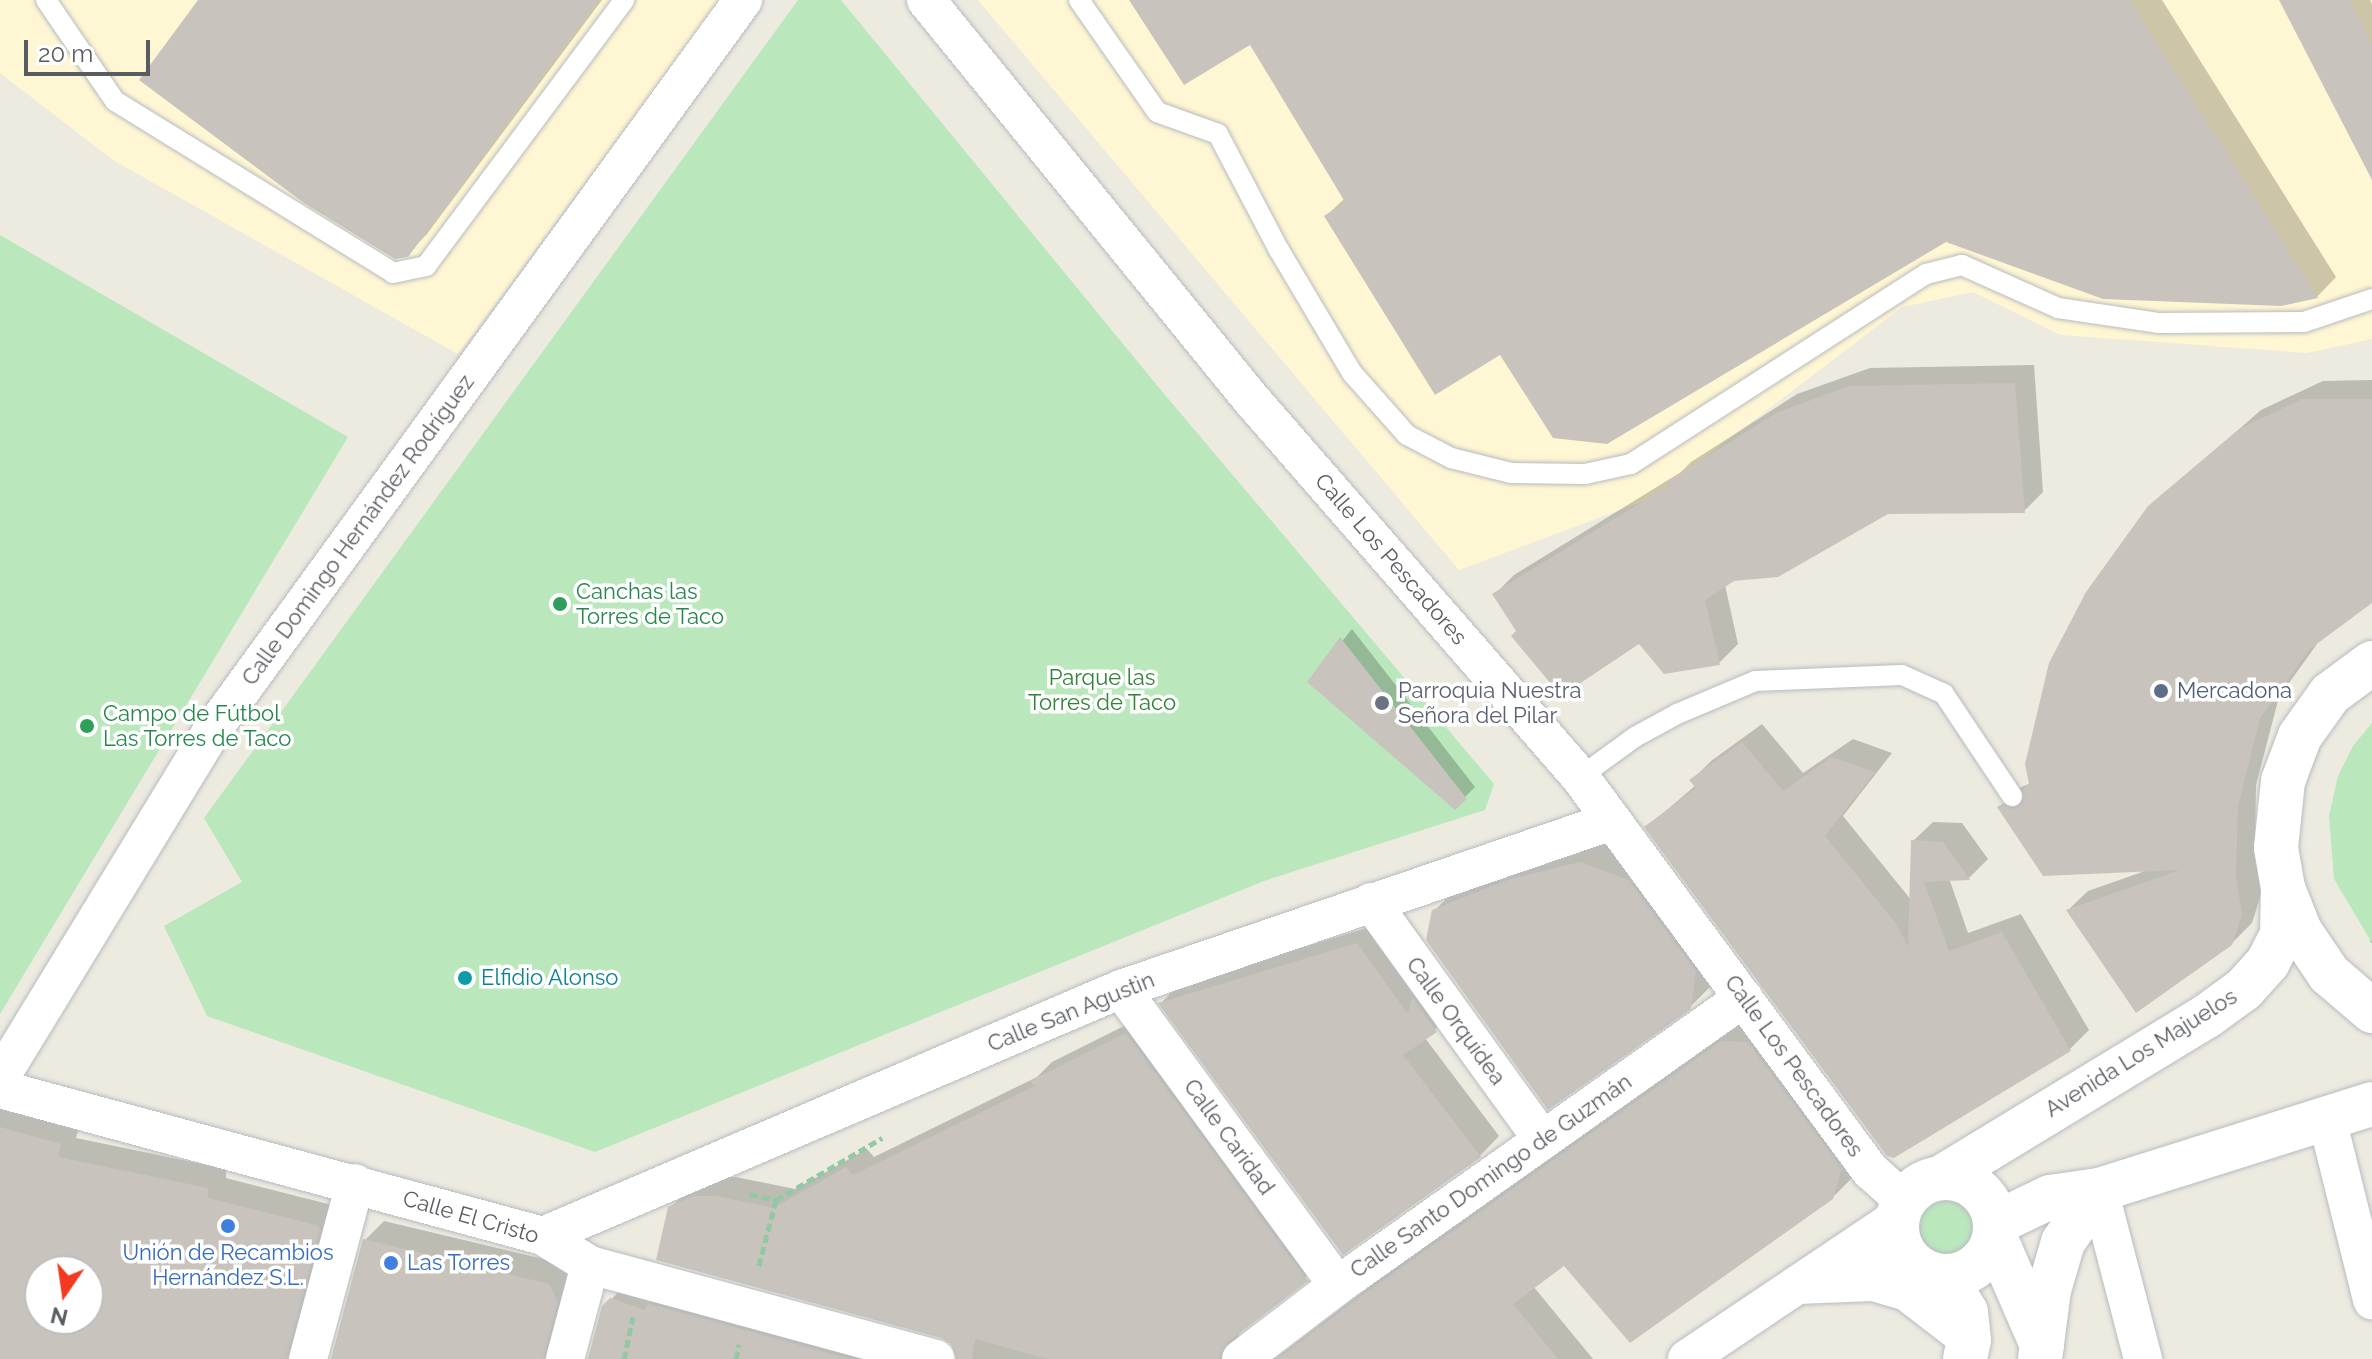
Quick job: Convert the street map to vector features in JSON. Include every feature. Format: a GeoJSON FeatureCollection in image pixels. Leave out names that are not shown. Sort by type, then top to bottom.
{"type":"FeatureCollection","features":[{"type":"Feature","properties":{"kind":"street","name":"Calle Domingo Hernández Rodríguez"},"geometry":{"type":"LineString","coordinates":[[0,1078],[211,732],[743,0]]}},
{"type":"Feature","properties":{"kind":"street","name":"Calle Los Pescadores"},"geometry":{"type":"LineString","coordinates":[[926,0],[1251,399],[1580,777],[1871,1171],[1902,1225]]}},
{"type":"Feature","properties":{"kind":"street"},"geometry":{"type":"LineString","coordinates":[[2372,663],[2330,694],[2300,736],[2283,781],[2276,848],[2283,888],[2300,931],[2329,974],[2372,1011]]}},
{"type":"Feature","properties":{"kind":"street","name":"Calle San Agustìn"},"geometry":{"type":"LineString","coordinates":[[543,1236],[1121,989],[1612,821]]}},
{"type":"Feature","properties":{"kind":"street","name":"Avenida Los Majuelos"},"geometry":{"type":"LineString","coordinates":[[1942,1177],[2207,1016],[2244,989],[2268,962],[2282,934],[2283,888]]}},
{"type":"Feature","properties":{"kind":"street","name":"Calle Orquídea"},"geometry":{"type":"LineString","coordinates":[[1371,902],[1542,1139]]}},
{"type":"Feature","properties":{"kind":"street","name":"Calle Caridad"},"geometry":{"type":"LineString","coordinates":[[1121,989],[1338,1285]]}},
{"type":"Feature","properties":{"kind":"street","name":"Calle Santo Domingo de Guzmán"},"geometry":{"type":"LineString","coordinates":[[1241,1359],[1338,1285],[1744,998]]}},
{"type":"Feature","properties":{"kind":"street","name":"Calle El Cristo"},"geometry":{"type":"LineString","coordinates":[[0,1089],[543,1236],[590,1265],[935,1359]]}},
{"type":"Feature","properties":{"kind":"street"},"geometry":{"type":"LineString","coordinates":[[1902,1225],[1922,1270],[1944,1276],[1967,1272],[1985,1258],[1996,1230],[2050,1197],[2099,1190],[2372,1104]]}},
{"type":"Feature","properties":{"kind":"street"},"geometry":{"type":"LineString","coordinates":[[2327,1119],[2372,1300]]}},
{"type":"Feature","properties":{"kind":"street"},"geometry":{"type":"LineString","coordinates":[[1687,1359],[1794,1285],[1902,1225],[1918,1185],[1942,1177],[1968,1182],[1988,1199],[1996,1230],[2041,1353]]}},
{"type":"Feature","properties":{"kind":"street"},"geometry":{"type":"LineString","coordinates":[[308,1359],[355,1183]]}},
{"type":"Feature","properties":{"kind":"street"},"geometry":{"type":"LineString","coordinates":[[2041,1353],[2049,1290],[2063,1242],[2099,1190]]}},
{"type":"Feature","properties":{"kind":"street"},"geometry":{"type":"LineString","coordinates":[[2099,1190],[2143,1359]]}},
{"type":"Feature","properties":{"kind":"street"},"geometry":{"type":"LineString","coordinates":[[565,1359],[590,1265]]}},
{"type":"Feature","properties":{"kind":"street"},"geometry":{"type":"LineString","coordinates":[[1944,1276],[1966,1312],[1967,1350]]}},
{"type":"Feature","properties":{"kind":"street"},"geometry":{"type":"LineString","coordinates":[[1794,1285],[1873,1282],[1907,1292],[1967,1350]]}},
{"type":"Feature","properties":{"kind":"lane"},"geometry":{"type":"LineString","coordinates":[[58,5],[115,101],[393,273],[426,266],[624,0]]}},
{"type":"Feature","properties":{"kind":"lane"},"geometry":{"type":"LineString","coordinates":[[1079,0],[1157,112],[1218,134],[1279,250],[1352,373],[1407,435],[1451,458],[1511,473],[1585,474],[1631,464],[1926,274],[1962,265],[2058,308],[2158,323],[2304,322],[2372,299]]}},
{"type":"Feature","properties":{"kind":"lane"},"geometry":{"type":"LineString","coordinates":[[1580,777],[1663,721],[1755,681],[1902,675],[1944,694],[2012,796]]}},
{"type":"Feature","properties":{"kind":"path"},"geometry":{"type":"LineString","coordinates":[[682,1177],[776,1200],[748,1308]]}},
{"type":"Feature","properties":{"kind":"shaded area"},"geometry":{"type":"Polygon","coordinates":[[[0,0],[720,0],[458,354],[113,160],[0,73],[0,0]]]}},
{"type":"Feature","properties":{"kind":"shaded area"},"geometry":{"type":"Polygon","coordinates":[[[978,0],[2372,0],[2372,339],[2307,353],[2061,335],[1973,292],[1902,307],[1652,498],[1459,570],[978,0]]]}},
{"type":"Feature","properties":{"kind":"green space","name":"Parque las Torres de Taco"},"geometry":{"type":"Polygon","coordinates":[[[798,0],[841,0],[1160,389],[1494,784],[1485,810],[1264,881],[595,1152],[207,1016],[164,926],[242,882],[204,818],[798,0]]]}},
{"type":"Feature","properties":{"kind":"green space","name":"Campo de Fútbol Las Torres de Taco"},"geometry":{"type":"Polygon","coordinates":[[[0,235],[348,437],[0,1014],[0,235]]]}},
{"type":"Feature","properties":{"kind":"green space"},"geometry":{"type":"Polygon","coordinates":[[[2372,723],[2372,943],[2334,879],[2329,816],[2338,776],[2353,746],[2372,723]]]}},
{"type":"Feature","properties":{"kind":"green space"},"geometry":{"type":"Polygon","coordinates":[[[1946,1201],[1965,1209],[1973,1228],[1965,1247],[1946,1255],[1927,1247],[1919,1228],[1927,1209],[1946,1201]]]}},
{"type":"Feature","properties":{"kind":"building"},"geometry":{"type":"Polygon","coordinates":[[[198,0],[599,0],[408,257],[395,259],[304,203],[139,80],[198,0]]]}},
{"type":"Feature","properties":{"kind":"building"},"geometry":{"type":"Polygon","coordinates":[[[1129,0],[2130,0],[2318,298],[2281,306],[2103,299],[1946,242],[1607,444],[1553,438],[1500,355],[1435,395],[1324,216],[1345,202],[1250,45],[1184,85],[1129,0]]]}},
{"type":"Feature","properties":{"kind":"building"},"geometry":{"type":"Polygon","coordinates":[[[2279,0],[2349,0],[2372,44],[2372,180],[2279,0]]]}},
{"type":"Feature","properties":{"kind":"building"},"geometry":{"type":"Polygon","coordinates":[[[2015,383],[2025,513],[1888,514],[1778,577],[1734,581],[1705,600],[1720,665],[1664,674],[1639,644],[1561,696],[1511,636],[1516,631],[1492,594],[1671,484],[1669,481],[1776,413],[1849,386],[2015,383]]]}},
{"type":"Feature","properties":{"kind":"building","name":"Mercadona"},"geometry":{"type":"Polygon","coordinates":[[[2302,399],[2372,399],[2372,603],[2310,649],[2260,718],[2238,806],[2236,876],[2242,915],[2232,945],[2136,1013],[2066,910],[2180,870],[2043,876],[1997,807],[2002,804],[2014,809],[2023,802],[2023,789],[2029,784],[2025,764],[2049,663],[2086,592],[2148,506],[2239,429],[2302,399]]]}},
{"type":"Feature","properties":{"kind":"building"},"geometry":{"type":"Polygon","coordinates":[[[1340,637],[1467,799],[1455,810],[1307,682],[1340,637]]]}},
{"type":"Feature","properties":{"kind":"building"},"geometry":{"type":"Polygon","coordinates":[[[1742,742],[1783,791],[1832,757],[1875,772],[1825,836],[1897,925],[1908,947],[1911,840],[1943,842],[1970,880],[1924,882],[1949,951],[2002,932],[2071,1051],[1894,1158],[1887,1156],[1644,827],[1696,788],[1689,780],[1742,742]]]}},
{"type":"Feature","properties":{"kind":"building"},"geometry":{"type":"Polygon","coordinates":[[[1580,862],[1629,880],[1696,971],[1691,1009],[1548,1110],[1426,940],[1432,910],[1507,880],[1580,862]]]}},
{"type":"Feature","properties":{"kind":"building"},"geometry":{"type":"Polygon","coordinates":[[[1357,943],[1408,1014],[1412,997],[1437,1032],[1403,1055],[1481,1157],[1343,1255],[1158,1003],[1357,943]]]}},
{"type":"Feature","properties":{"kind":"building"},"geometry":{"type":"Polygon","coordinates":[[[1126,1033],[1308,1281],[1228,1342],[1219,1359],[1048,1359],[975,1339],[972,1359],[956,1359],[951,1344],[941,1338],[656,1260],[668,1207],[692,1196],[716,1196],[774,1208],[846,1167],[853,1175],[1035,1086],[1030,1081],[1126,1033]]]}},
{"type":"Feature","properties":{"kind":"building"},"geometry":{"type":"Polygon","coordinates":[[[1721,1041],[1748,1042],[1842,1168],[1833,1199],[1630,1343],[1564,1266],[1513,1304],[1558,1359],[1277,1359],[1351,1303],[1721,1041]]]}},
{"type":"Feature","properties":{"kind":"building"},"geometry":{"type":"Polygon","coordinates":[[[0,1127],[61,1144],[58,1157],[208,1188],[208,1198],[316,1225],[320,1229],[287,1359],[0,1359],[0,1127]]]}},
{"type":"Feature","properties":{"kind":"building"},"geometry":{"type":"Polygon","coordinates":[[[363,1239],[549,1284],[558,1301],[544,1359],[331,1359],[363,1239]]]}},
{"type":"Feature","properties":{"kind":"building"},"geometry":{"type":"Polygon","coordinates":[[[610,1298],[645,1310],[647,1303],[851,1359],[588,1359],[602,1306],[610,1298]]]}},
{"type":"Feature","properties":{"kind":"place","name":"Canchas las Torres de Taco"},"geometry":{"type":"Point","coordinates":[560,604]}},
{"type":"Feature","properties":{"kind":"place","name":"Mercadona"},"geometry":{"type":"Point","coordinates":[2161,691]}},
{"type":"Feature","properties":{"kind":"place","name":"Parroquia Nuestra Señora del Pilar"},"geometry":{"type":"Point","coordinates":[1382,703]}},
{"type":"Feature","properties":{"kind":"place","name":"Campo de Fútbol Las Torres de Taco"},"geometry":{"type":"Point","coordinates":[87,726]}},
{"type":"Feature","properties":{"kind":"place","name":"Elfidio Alonso"},"geometry":{"type":"Point","coordinates":[465,978]}},
{"type":"Feature","properties":{"kind":"place","name":"Unión de Recambios Hernández S.L."},"geometry":{"type":"Point","coordinates":[228,1226]}},
{"type":"Feature","properties":{"kind":"place","name":"Las Torres"},"geometry":{"type":"Point","coordinates":[391,1263]}}]}
